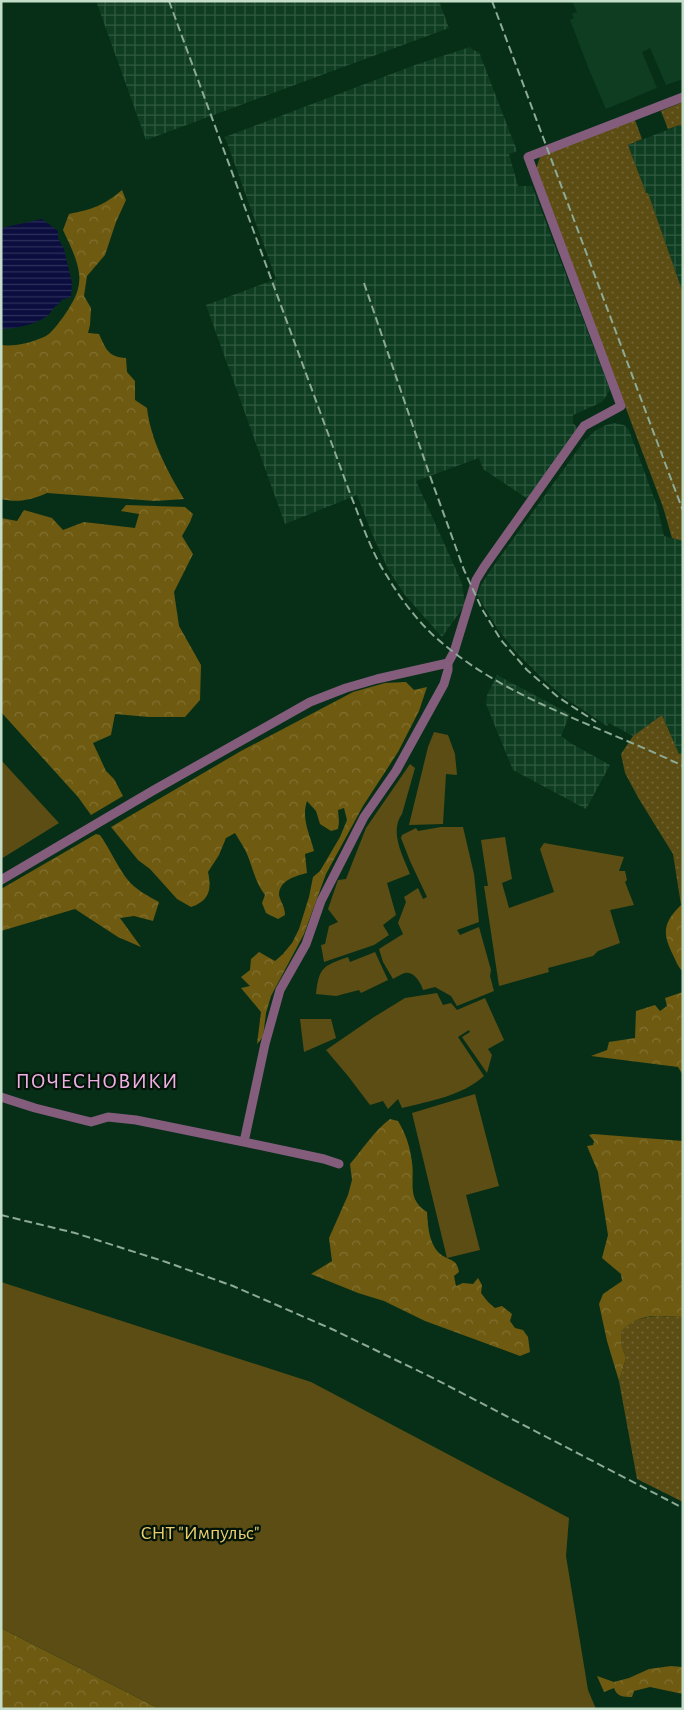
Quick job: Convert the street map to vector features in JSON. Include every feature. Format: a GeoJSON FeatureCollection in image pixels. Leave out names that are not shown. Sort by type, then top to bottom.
{"type":"FeatureCollection","features":[{"type":"Feature","properties":{"kind":"street"},"geometry":{"type":"LineString","coordinates":[[244,1142],[265,1044],[280,990],[306,944],[321,900],[364,817],[396,771],[444,684],[448,663],[454,652],[476,580],[584,426],[621,406],[528,157],[683,98]]}},
{"type":"Feature","properties":{"kind":"street"},"geometry":{"type":"LineString","coordinates":[[1,880],[154,790],[310,702],[369,681],[448,663]]}},
{"type":"Feature","properties":{"kind":"street"},"geometry":{"type":"LineString","coordinates":[[1,1097],[90,1122],[108,1117],[136,1120],[339,1164]]}},
{"type":"Feature","properties":{"kind":"shaded area"},"geometry":{"type":"Polygon","coordinates":[[[96,1],[439,1],[449,28],[146,140],[96,1]]]}},
{"type":"Feature","properties":{"kind":"shaded area"},"geometry":{"type":"Polygon","coordinates":[[[572,1],[683,1],[683,79],[666,85],[650,48],[642,52],[657,88],[606,109],[570,20],[574,18],[572,14],[577,12],[572,1]]]}},
{"type":"Feature","properties":{"kind":"shaded area"},"geometry":{"type":"Polygon","coordinates":[[[470,47],[479,52],[517,151],[509,154],[518,186],[532,186],[610,390],[602,402],[573,415],[573,423],[578,428],[528,499],[483,469],[479,458],[416,481],[462,583],[465,605],[442,637],[404,594],[388,569],[357,495],[285,524],[206,305],[276,279],[225,137],[415,65],[470,47]]]}},
{"type":"Feature","properties":{"kind":"shaded area"},"geometry":{"type":"Polygon","coordinates":[[[683,124],[683,293],[648,193],[646,193],[628,145],[683,124]]]}},
{"type":"Feature","properties":{"kind":"shaded area"},"geometry":{"type":"Polygon","coordinates":[[[42,219],[58,231],[58,238],[64,249],[72,283],[71,297],[61,300],[49,315],[38,321],[19,327],[1,329],[1,228],[42,219]]]}},
{"type":"Feature","properties":{"kind":"shaded area"},"geometry":{"type":"Polygon","coordinates":[[[614,423],[624,425],[629,430],[657,506],[664,536],[683,541],[683,753],[679,754],[662,715],[633,736],[609,723],[607,726],[565,698],[516,652],[497,628],[477,595],[492,568],[585,440],[596,430],[614,423]]]}},
{"type":"Feature","properties":{"kind":"shaded area"},"geometry":{"type":"Polygon","coordinates":[[[497,675],[570,714],[561,736],[610,765],[586,809],[513,770],[486,704],[487,695],[497,675]]]}},
{"type":"Feature","properties":{"kind":"green space"},"geometry":{"type":"Polygon","coordinates":[[[683,102],[683,124],[668,129],[661,111],[683,102]]]}},
{"type":"Feature","properties":{"kind":"green space"},"geometry":{"type":"Polygon","coordinates":[[[635,120],[642,139],[628,145],[646,193],[648,193],[683,293],[683,541],[672,538],[663,507],[536,169],[540,157],[545,154],[635,120]]]}},
{"type":"Feature","properties":{"kind":"green space"},"geometry":{"type":"Polygon","coordinates":[[[122,190],[126,200],[105,255],[87,276],[84,296],[91,308],[88,333],[99,334],[111,354],[126,358],[127,372],[135,381],[135,400],[147,408],[156,444],[184,499],[155,501],[47,493],[24,500],[1,499],[1,345],[18,345],[41,338],[50,333],[59,323],[75,297],[79,282],[77,262],[63,230],[69,214],[97,206],[122,190]]]}},
{"type":"Feature","properties":{"kind":"green space"},"geometry":{"type":"Polygon","coordinates":[[[126,505],[185,507],[193,514],[182,536],[193,554],[174,592],[179,626],[201,665],[200,700],[185,717],[149,717],[115,714],[111,735],[93,743],[106,771],[114,779],[123,796],[91,815],[78,797],[1,712],[1,518],[17,521],[24,510],[52,518],[63,530],[84,522],[135,528],[139,514],[121,511],[126,505]]]}},
{"type":"Feature","properties":{"kind":"green space"},"geometry":{"type":"Polygon","coordinates":[[[406,682],[414,690],[427,687],[419,711],[398,752],[363,806],[326,874],[304,934],[271,996],[266,1013],[263,1037],[257,1044],[261,1012],[241,988],[250,986],[241,977],[250,970],[251,959],[259,952],[275,961],[292,943],[299,929],[313,877],[320,871],[340,837],[347,820],[344,808],[338,810],[338,829],[331,831],[320,824],[316,811],[307,801],[305,814],[314,851],[305,854],[307,873],[289,879],[282,886],[279,895],[285,915],[278,919],[266,913],[262,903],[265,895],[256,880],[246,851],[235,833],[226,838],[219,855],[208,872],[210,884],[208,894],[202,902],[191,907],[177,899],[150,869],[138,860],[111,827],[241,751],[353,692],[385,683],[406,682]]]}},
{"type":"Feature","properties":{"kind":"green space"},"geometry":{"type":"Polygon","coordinates":[[[662,715],[679,754],[683,753],[683,906],[681,905],[673,854],[625,773],[621,754],[633,736],[662,715]]]}},
{"type":"Feature","properties":{"kind":"green space"},"geometry":{"type":"Polygon","coordinates":[[[434,732],[448,735],[455,754],[457,775],[446,774],[443,824],[409,825],[428,747],[434,732]]]}},
{"type":"Feature","properties":{"kind":"green space"},"geometry":{"type":"Polygon","coordinates":[[[1,760],[59,823],[1,859],[1,760]]]}},
{"type":"Feature","properties":{"kind":"green space"},"geometry":{"type":"Polygon","coordinates":[[[410,764],[415,768],[402,814],[398,821],[397,836],[398,844],[410,874],[387,883],[396,915],[383,925],[389,935],[374,945],[324,962],[321,945],[325,944],[329,926],[338,922],[328,909],[338,880],[346,879],[366,828],[410,764]]]}},
{"type":"Feature","properties":{"kind":"green space"},"geometry":{"type":"Polygon","coordinates":[[[441,827],[463,827],[474,874],[479,922],[457,930],[460,935],[479,927],[491,970],[490,976],[494,991],[457,1006],[451,996],[435,987],[423,990],[419,981],[411,974],[405,973],[393,979],[383,962],[379,949],[403,934],[398,923],[406,902],[404,897],[418,888],[423,899],[427,897],[410,861],[401,838],[402,835],[416,828],[418,831],[441,827]]]}},
{"type":"Feature","properties":{"kind":"green space"},"geometry":{"type":"Polygon","coordinates":[[[96,834],[100,835],[127,879],[142,892],[159,902],[153,921],[134,916],[120,918],[141,947],[118,937],[75,909],[1,931],[1,889],[96,834]]]}},
{"type":"Feature","properties":{"kind":"green space"},"geometry":{"type":"Polygon","coordinates":[[[505,837],[512,879],[502,883],[509,908],[554,892],[540,849],[544,843],[624,857],[619,871],[625,871],[627,880],[625,882],[634,905],[610,910],[620,943],[598,951],[593,956],[548,968],[549,972],[499,986],[484,886],[488,886],[481,840],[505,837]]]}},
{"type":"Feature","properties":{"kind":"green space"},"geometry":{"type":"Polygon","coordinates":[[[681,905],[683,906],[683,972],[669,947],[666,934],[666,928],[671,917],[681,905]]]}},
{"type":"Feature","properties":{"kind":"green space"},"geometry":{"type":"Polygon","coordinates":[[[375,952],[388,980],[361,993],[359,990],[336,996],[316,994],[321,973],[328,966],[348,957],[350,962],[375,952]]]}},
{"type":"Feature","properties":{"kind":"green space"},"geometry":{"type":"Polygon","coordinates":[[[683,992],[683,1075],[678,1067],[591,1056],[607,1050],[609,1042],[635,1038],[636,1011],[655,1005],[660,1011],[667,1006],[665,998],[683,992]]]}},
{"type":"Feature","properties":{"kind":"green space"},"geometry":{"type":"Polygon","coordinates":[[[437,993],[443,1005],[451,1003],[457,1010],[485,998],[504,1040],[488,1049],[492,1055],[487,1073],[462,1037],[470,1032],[469,1030],[458,1037],[484,1076],[475,1083],[445,1097],[402,1108],[398,1099],[388,1109],[383,1101],[370,1105],[326,1050],[405,998],[437,993]]]}},
{"type":"Feature","properties":{"kind":"green space"},"geometry":{"type":"Polygon","coordinates":[[[300,1019],[331,1019],[336,1038],[304,1052],[300,1019]]]}},
{"type":"Feature","properties":{"kind":"green space"},"geometry":{"type":"Polygon","coordinates":[[[475,1094],[499,1186],[466,1195],[480,1250],[447,1258],[412,1113],[475,1094]]]}},
{"type":"Feature","properties":{"kind":"green space"},"geometry":{"type":"Polygon","coordinates":[[[390,1119],[398,1121],[407,1141],[413,1169],[414,1196],[420,1207],[427,1212],[432,1242],[438,1252],[454,1261],[457,1265],[459,1272],[454,1276],[456,1286],[463,1283],[473,1284],[478,1278],[482,1285],[481,1293],[488,1302],[495,1308],[502,1306],[512,1314],[510,1321],[515,1328],[523,1330],[528,1337],[530,1352],[520,1356],[425,1321],[384,1301],[358,1293],[311,1274],[332,1261],[329,1238],[348,1195],[352,1180],[350,1164],[390,1119]]]}},
{"type":"Feature","properties":{"kind":"green space"},"geometry":{"type":"Polygon","coordinates":[[[589,1135],[683,1141],[683,1317],[650,1316],[635,1321],[621,1331],[621,1343],[626,1358],[619,1381],[607,1341],[599,1304],[603,1294],[622,1281],[621,1274],[602,1258],[608,1235],[598,1172],[587,1146],[593,1145],[594,1141],[589,1135]]]}},
{"type":"Feature","properties":{"kind":"green space","name":"СНТ \"Импульс\""},"geometry":{"type":"Polygon","coordinates":[[[1,1282],[311,1382],[569,1518],[566,1556],[588,1690],[596,1709],[160,1709],[1,1628],[1,1282]]]}},
{"type":"Feature","properties":{"kind":"green space"},"geometry":{"type":"Polygon","coordinates":[[[658,1316],[683,1317],[683,1502],[637,1479],[619,1381],[626,1358],[621,1343],[620,1331],[637,1320],[658,1316]]]}},
{"type":"Feature","properties":{"kind":"green space"},"geometry":{"type":"Polygon","coordinates":[[[1,1628],[160,1709],[1,1709],[1,1628]]]}},
{"type":"Feature","properties":{"kind":"green space"},"geometry":{"type":"Polygon","coordinates":[[[671,1666],[683,1667],[683,1694],[650,1687],[634,1691],[632,1697],[624,1697],[619,1695],[614,1688],[604,1692],[597,1676],[614,1682],[649,1669],[671,1666]]]}},
{"type":"Feature","properties":{"kind":"railway"},"geometry":{"type":"LineString","coordinates":[[169,1],[351,496],[376,557],[397,592],[434,636],[491,678],[554,710],[683,766]]}},
{"type":"Feature","properties":{"kind":"railway"},"geometry":{"type":"LineString","coordinates":[[492,1],[683,511]]}},
{"type":"Feature","properties":{"kind":"railway"},"geometry":{"type":"LineString","coordinates":[[364,283],[464,570],[482,609],[501,640],[527,670],[558,697],[596,722]]}},
{"type":"Feature","properties":{"kind":"railway"},"geometry":{"type":"LineString","coordinates":[[1,1215],[75,1233],[233,1286],[334,1330],[435,1379],[683,1508]]}},
{"type":"Feature","properties":{"kind":"district","name":"ПОЧЕСНОВИКИ"},"geometry":{"type":"Point","coordinates":[97,1080]}}]}
